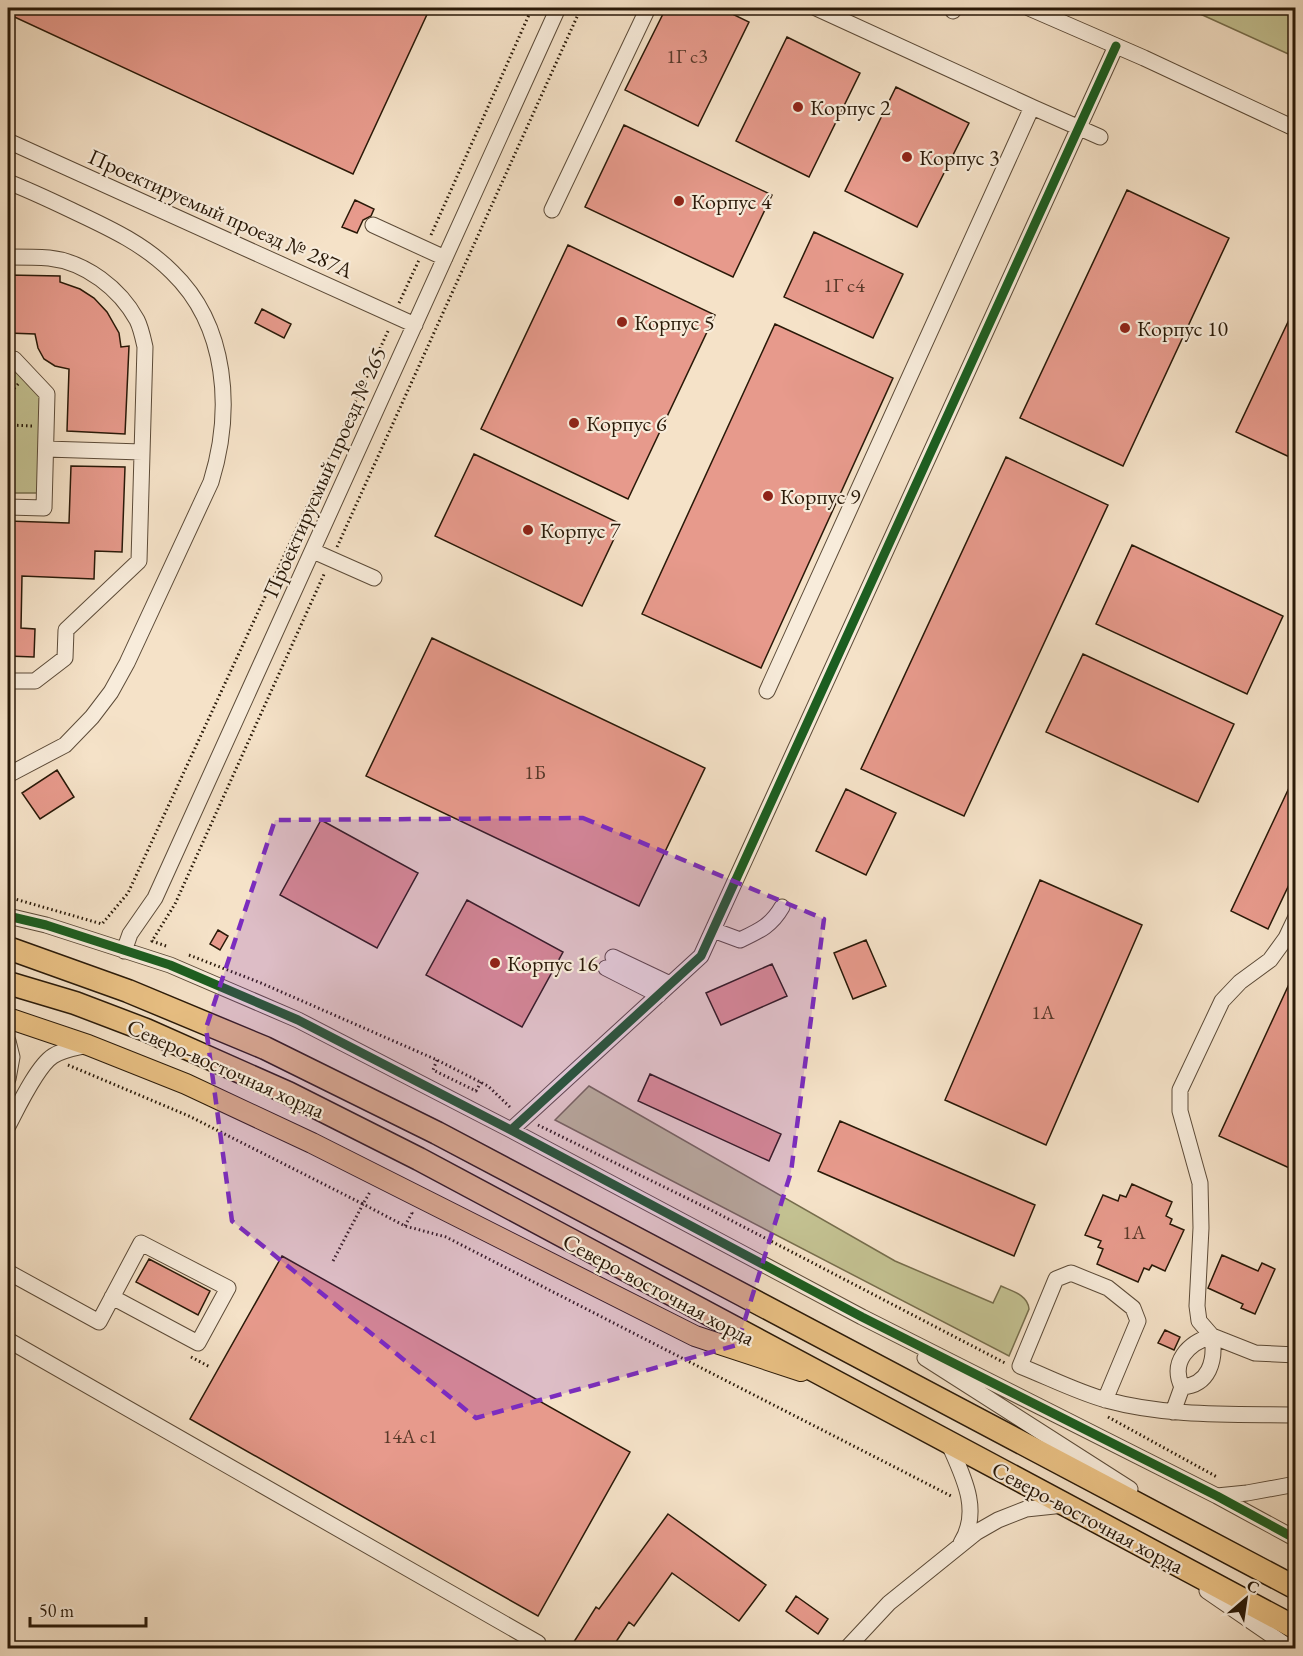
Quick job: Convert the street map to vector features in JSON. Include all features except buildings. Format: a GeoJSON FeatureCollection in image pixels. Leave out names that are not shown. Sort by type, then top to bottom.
{"type":"FeatureCollection","features":[{"type":"Feature","properties":{"kind":"highway","name":"Северо-восточная хорда"},"geometry":{"type":"LineString","coordinates":[[8,948],[128,991],[265,1048],[437,1132],[1296,1588]]}},
{"type":"Feature","properties":{"kind":"highway","name":"Северо-восточная хорда"},"geometry":{"type":"LineString","coordinates":[[8,983],[75,1003],[146,1030],[288,1093],[419,1159],[1296,1628]]}},
{"type":"Feature","properties":{"kind":"main road"},"geometry":{"type":"LineString","coordinates":[[8,1018],[88,1045],[186,1084],[312,1143],[695,1336],[833,1382]]}},
{"type":"Feature","properties":{"kind":"street","name":"Проектируемый проезд № 265"},"geometry":{"type":"LineString","coordinates":[[124,951],[130,934],[154,898],[558,8]]}},
{"type":"Feature","properties":{"kind":"street"},"geometry":{"type":"LineString","coordinates":[[552,210],[648,8]]}},
{"type":"Feature","properties":{"kind":"street"},"geometry":{"type":"LineString","coordinates":[[816,8],[1100,137]]}},
{"type":"Feature","properties":{"kind":"street"},"geometry":{"type":"LineString","coordinates":[[1029,8],[1296,129]]}},
{"type":"Feature","properties":{"kind":"street"},"geometry":{"type":"LineString","coordinates":[[511,1130],[701,956],[1116,46]]}},
{"type":"Feature","properties":{"kind":"street"},"geometry":{"type":"LineString","coordinates":[[767,691],[1032,107]]}},
{"type":"Feature","properties":{"kind":"street","name":"Проектируемый проезд № 287А"},"geometry":{"type":"LineString","coordinates":[[8,141],[415,326]]}},
{"type":"Feature","properties":{"kind":"street"},"geometry":{"type":"LineString","coordinates":[[8,182],[113,230],[143,248],[172,272],[191,293],[212,334],[220,362],[224,404],[223,434],[211,482],[111,692],[92,717],[65,745],[8,775]]}},
{"type":"Feature","properties":{"kind":"street"},"geometry":{"type":"LineString","coordinates":[[373,225],[446,258]]}},
{"type":"Feature","properties":{"kind":"street"},"geometry":{"type":"LineString","coordinates":[[8,257],[51,258],[73,264],[97,276],[121,295],[138,322],[145,347],[139,561],[66,630],[65,658],[35,681],[8,681]]}},
{"type":"Feature","properties":{"kind":"street"},"geometry":{"type":"LineString","coordinates":[[8,359],[14,359],[47,394],[44,508],[8,507]]}},
{"type":"Feature","properties":{"kind":"street"},"geometry":{"type":"LineString","coordinates":[[45,449],[142,452]]}},
{"type":"Feature","properties":{"kind":"street"},"geometry":{"type":"LineString","coordinates":[[313,550],[374,578]]}},
{"type":"Feature","properties":{"kind":"street"},"geometry":{"type":"LineString","coordinates":[[713,930],[740,940],[775,920],[782,907]]}},
{"type":"Feature","properties":{"kind":"street"},"geometry":{"type":"LineString","coordinates":[[8,916],[46,925],[170,965],[298,1020],[511,1130],[862,1317],[1217,1496],[1296,1539]]}},
{"type":"Feature","properties":{"kind":"street"},"geometry":{"type":"LineString","coordinates":[[1296,917],[1287,938],[1270,960],[1240,982],[1222,1001],[1180,1090],[1180,1111],[1200,1184],[1201,1228],[1197,1306],[1200,1321],[1212,1336],[1255,1353],[1296,1355]]}},
{"type":"Feature","properties":{"kind":"street"},"geometry":{"type":"LineString","coordinates":[[609,963],[665,990]]}},
{"type":"Feature","properties":{"kind":"street"},"geometry":{"type":"LineString","coordinates":[[8,1041],[12,1057],[8,1079]]}},
{"type":"Feature","properties":{"kind":"street"},"geometry":{"type":"LineString","coordinates":[[8,1126],[35,1077],[50,1057],[63,1050],[88,1045]]}},
{"type":"Feature","properties":{"kind":"street"},"geometry":{"type":"LineString","coordinates":[[8,1272],[99,1322],[112,1297],[141,1243],[228,1287],[198,1343],[112,1297]]}},
{"type":"Feature","properties":{"kind":"street"},"geometry":{"type":"LineString","coordinates":[[1105,1400],[1138,1321],[1133,1308],[1108,1288],[1071,1273],[1056,1279],[1017,1367],[1105,1400],[1173,1412],[1296,1415]]}},
{"type":"Feature","properties":{"kind":"street"},"geometry":{"type":"LineString","coordinates":[[862,1317],[1225,1552]]}},
{"type":"Feature","properties":{"kind":"street"},"geometry":{"type":"LineString","coordinates":[[1173,1412],[1182,1387],[1177,1367],[1182,1357],[1194,1344],[1212,1336]]}},
{"type":"Feature","properties":{"kind":"street"},"geometry":{"type":"LineString","coordinates":[[1182,1387],[1195,1386],[1209,1370],[1213,1354],[1212,1336]]}},
{"type":"Feature","properties":{"kind":"street"},"geometry":{"type":"LineString","coordinates":[[8,1340],[538,1643]]}},
{"type":"Feature","properties":{"kind":"street"},"geometry":{"type":"LineString","coordinates":[[948,1442],[963,1476],[971,1506],[969,1528],[957,1548]]}},
{"type":"Feature","properties":{"kind":"street"},"geometry":{"type":"LineString","coordinates":[[1217,1496],[1296,1484]]}},
{"type":"Feature","properties":{"kind":"street"},"geometry":{"type":"LineString","coordinates":[[847,1648],[889,1602],[976,1532],[1026,1509],[1064,1505]]}},
{"type":"Feature","properties":{"kind":"street"},"geometry":{"type":"LineString","coordinates":[[1130,1540],[1290,1648]]}},
{"type":"Feature","properties":{"kind":"path"},"geometry":{"type":"LineString","coordinates":[[399,305],[532,8]]}},
{"type":"Feature","properties":{"kind":"path"},"geometry":{"type":"LineString","coordinates":[[174,949],[152,941],[175,904],[581,8]]}},
{"type":"Feature","properties":{"kind":"path"},"geometry":{"type":"LineString","coordinates":[[8,897],[102,924],[128,893],[388,331]]}},
{"type":"Feature","properties":{"kind":"path"},"geometry":{"type":"LineString","coordinates":[[8,425],[46,427]]}},
{"type":"Feature","properties":{"kind":"path"},"geometry":{"type":"LineString","coordinates":[[185,953],[261,983],[437,1060],[488,1086],[514,1111]]}},
{"type":"Feature","properties":{"kind":"path"},"geometry":{"type":"LineString","coordinates":[[437,1060],[433,1070],[476,1091],[481,1082]]}},
{"type":"Feature","properties":{"kind":"path"},"geometry":{"type":"LineString","coordinates":[[67,1064],[189,1116],[405,1226],[446,1238],[956,1498]]}},
{"type":"Feature","properties":{"kind":"path"},"geometry":{"type":"LineString","coordinates":[[538,1125],[713,1211],[1017,1367]]}},
{"type":"Feature","properties":{"kind":"path"},"geometry":{"type":"LineString","coordinates":[[333,1261],[369,1191]]}},
{"type":"Feature","properties":{"kind":"path"},"geometry":{"type":"LineString","coordinates":[[403,1208],[412,1213],[405,1226]]}},
{"type":"Feature","properties":{"kind":"path"},"geometry":{"type":"LineString","coordinates":[[1108,1417],[1217,1477]]}},
{"type":"Feature","properties":{"kind":"highlighted area"},"geometry":{"type":"Polygon","coordinates":[[[583,818],[824,919],[791,1172],[737,1345],[476,1418],[232,1221],[206,1028],[275,820],[583,818]]]}},
{"type":"Feature","properties":{"kind":"shaded area"},"geometry":{"type":"Polygon","coordinates":[[[1187,8],[1295,8],[1295,57],[1187,8]]]}},
{"type":"Feature","properties":{"kind":"shaded area"},"geometry":{"type":"Polygon","coordinates":[[[8,363],[13,364],[43,399],[40,493],[8,493],[8,363]]]}},
{"type":"Feature","properties":{"kind":"shaded area"},"geometry":{"type":"Polygon","coordinates":[[[589,1086],[895,1261],[993,1303],[1001,1286],[1019,1294],[1026,1300],[1029,1309],[1009,1356],[555,1120],[589,1086]]]}},
{"type":"Feature","properties":{"kind":"cycle path"},"geometry":{"type":"LineString","coordinates":[[511,1130],[701,956],[1116,46]]}},
{"type":"Feature","properties":{"kind":"cycle path"},"geometry":{"type":"LineString","coordinates":[[8,916],[46,925],[170,965],[298,1020],[511,1130],[862,1317],[1217,1496],[1296,1539]]}},
{"type":"Feature","properties":{"kind":"place","name":"Корпус 2"},"geometry":{"type":"Point","coordinates":[798,107]}},
{"type":"Feature","properties":{"kind":"place","name":"Корпус 3"},"geometry":{"type":"Point","coordinates":[907,157]}},
{"type":"Feature","properties":{"kind":"place","name":"Корпус 4"},"geometry":{"type":"Point","coordinates":[679,201]}},
{"type":"Feature","properties":{"kind":"place","name":"Корпус 5"},"geometry":{"type":"Point","coordinates":[622,322]}},
{"type":"Feature","properties":{"kind":"place","name":"Корпус 10"},"geometry":{"type":"Point","coordinates":[1125,328]}},
{"type":"Feature","properties":{"kind":"place","name":"Корпус 6"},"geometry":{"type":"Point","coordinates":[574,423]}},
{"type":"Feature","properties":{"kind":"place","name":"Корпус 9"},"geometry":{"type":"Point","coordinates":[768,496]}},
{"type":"Feature","properties":{"kind":"place","name":"Корпус 7"},"geometry":{"type":"Point","coordinates":[528,530]}},
{"type":"Feature","properties":{"kind":"place","name":"Корпус 16"},"geometry":{"type":"Point","coordinates":[495,963]}}]}
